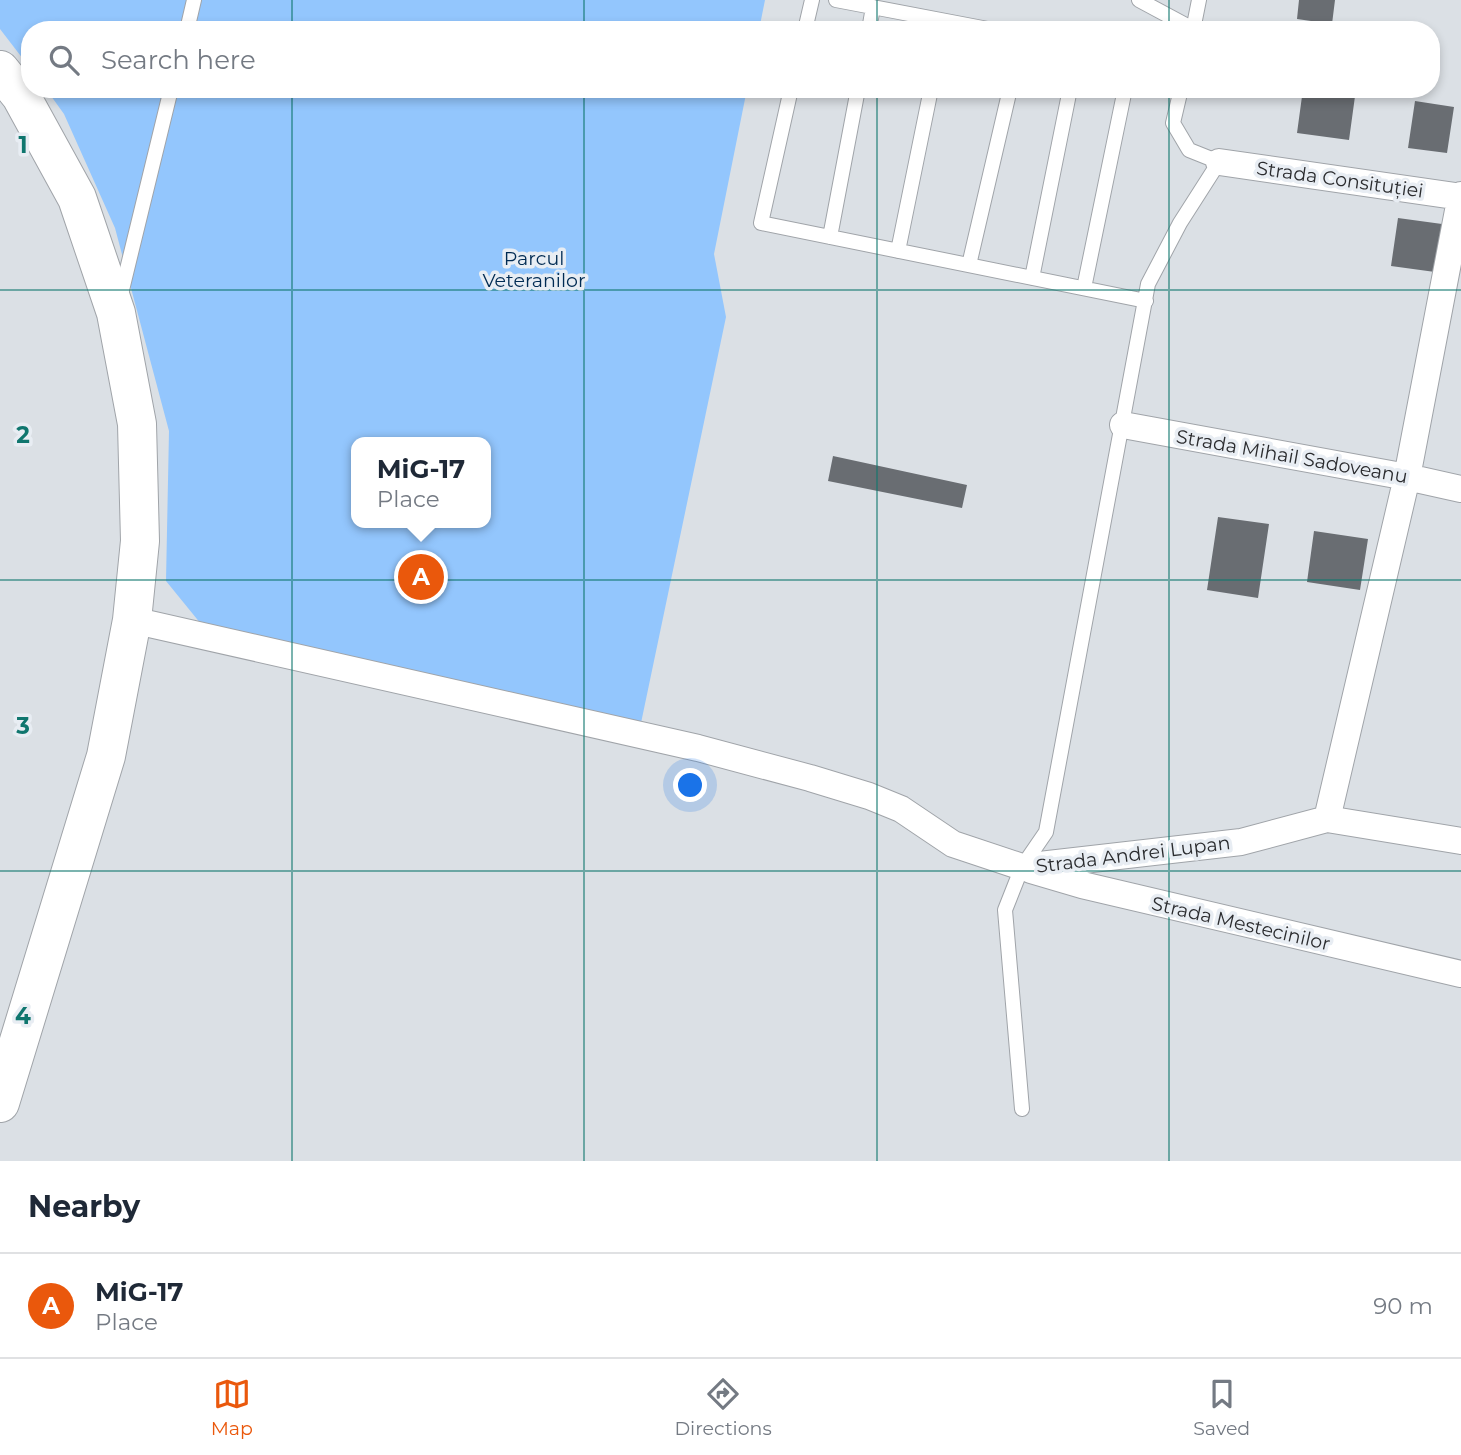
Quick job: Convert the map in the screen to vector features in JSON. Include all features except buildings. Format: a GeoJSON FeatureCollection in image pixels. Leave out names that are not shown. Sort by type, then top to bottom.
{"type":"FeatureCollection","features":[{"type":"Feature","properties":{"kind":"main road"},"geometry":{"type":"LineString","coordinates":[[0,70],[21,96]]}},
{"type":"Feature","properties":{"kind":"main road"},"geometry":{"type":"LineString","coordinates":[[0,1103],[106,757],[132,620],[140,541],[137,424],[116,313],[77,198],[22,98]]}},
{"type":"Feature","properties":{"kind":"street","name":"Strada Consituției"},"geometry":{"type":"LineString","coordinates":[[1219,162],[1461,196]]}},
{"type":"Feature","properties":{"kind":"street"},"geometry":{"type":"LineString","coordinates":[[1327,818],[1407,477],[1461,196]]}},
{"type":"Feature","properties":{"kind":"street","name":"Strada Mihail Sadoveanu"},"geometry":{"type":"LineString","coordinates":[[1123,425],[1461,489]]}},
{"type":"Feature","properties":{"kind":"street","name":"Strada Andrei Lupan"},"geometry":{"type":"LineString","coordinates":[[132,620],[698,748],[869,796],[901,809],[953,844],[1022,867],[1241,842],[1327,818],[1461,841]]}},
{"type":"Feature","properties":{"kind":"street","name":"Strada Mestecinilor"},"geometry":{"type":"LineString","coordinates":[[1022,867],[1095,889],[1461,974]]}},
{"type":"Feature","properties":{"kind":"lane"},"geometry":{"type":"LineString","coordinates":[[189,21],[194,0]]}},
{"type":"Feature","properties":{"kind":"lane"},"geometry":{"type":"LineString","coordinates":[[807,21],[812,0]]}},
{"type":"Feature","properties":{"kind":"lane"},"geometry":{"type":"LineString","coordinates":[[836,0],[927,21]]}},
{"type":"Feature","properties":{"kind":"lane"},"geometry":{"type":"LineString","coordinates":[[1139,0],[1177,21]]}},
{"type":"Feature","properties":{"kind":"lane"},"geometry":{"type":"LineString","coordinates":[[1195,21],[1199,0]]}},
{"type":"Feature","properties":{"kind":"lane"},"geometry":{"type":"LineString","coordinates":[[871,21],[873,7]]}},
{"type":"Feature","properties":{"kind":"lane"},"geometry":{"type":"LineString","coordinates":[[116,313],[169,98]]}},
{"type":"Feature","properties":{"kind":"lane"},"geometry":{"type":"LineString","coordinates":[[789,98],[761,223],[1146,301]]}},
{"type":"Feature","properties":{"kind":"lane"},"geometry":{"type":"LineString","coordinates":[[830,237],[856,98]]}},
{"type":"Feature","properties":{"kind":"lane"},"geometry":{"type":"LineString","coordinates":[[898,251],[928,98]]}},
{"type":"Feature","properties":{"kind":"lane"},"geometry":{"type":"LineString","coordinates":[[969,265],[1008,98]]}},
{"type":"Feature","properties":{"kind":"lane"},"geometry":{"type":"LineString","coordinates":[[1032,278],[1068,98]]}},
{"type":"Feature","properties":{"kind":"lane"},"geometry":{"type":"LineString","coordinates":[[1084,288],[1123,98]]}},
{"type":"Feature","properties":{"kind":"lane"},"geometry":{"type":"LineString","coordinates":[[1022,1109],[1005,910],[1022,867],[1046,832],[1149,284],[1174,235],[1219,162],[1188,150],[1173,122],[1179,98]]}},
{"type":"Feature","properties":{"kind":"green space"},"geometry":{"type":"Polygon","coordinates":[[[0,0],[765,0],[761,21],[21,21],[21,56],[0,29],[0,0]]]}},
{"type":"Feature","properties":{"kind":"green space","name":"Parcul Veteranilor"},"geometry":{"type":"Polygon","coordinates":[[[52,98],[745,98],[714,254],[726,317],[641,723],[201,624],[166,581],[169,431],[115,228],[64,114],[52,98]]]}},
{"type":"Feature","properties":{"kind":"place","name":"MiG-17"},"geometry":{"type":"Point","coordinates":[421,577]}}]}
